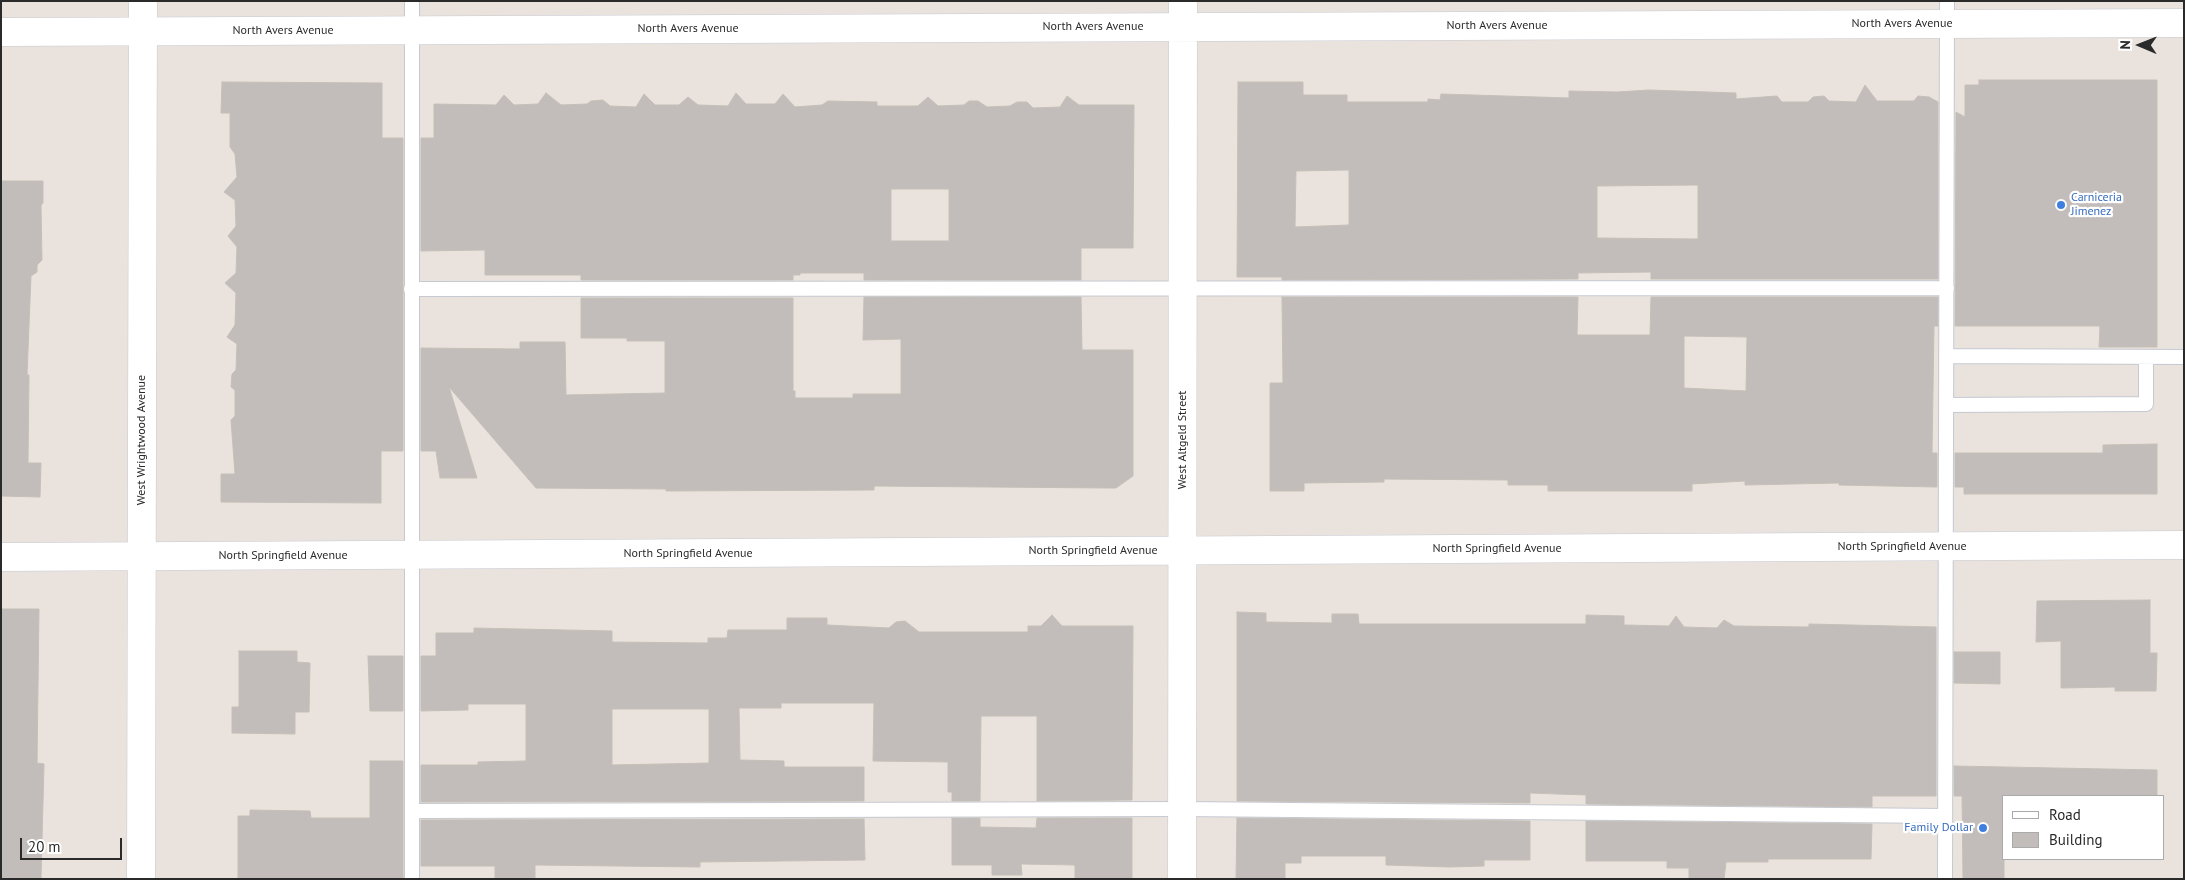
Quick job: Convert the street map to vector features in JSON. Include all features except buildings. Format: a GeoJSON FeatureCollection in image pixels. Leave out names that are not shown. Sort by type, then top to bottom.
{"type":"FeatureCollection","features":[{"type":"Feature","properties":{"kind":"street","name":"West Wrightwood Avenue"},"geometry":{"type":"LineString","coordinates":[[140,879],[143,1]]}},
{"type":"Feature","properties":{"kind":"street","name":"North Avers Avenue"},"geometry":{"type":"LineString","coordinates":[[1,32],[411,30],[1183,14],[1947,13],[2184,23]]}},
{"type":"Feature","properties":{"kind":"street","name":"West Altgeld Street"},"geometry":{"type":"LineString","coordinates":[[1182,879],[1183,14]]}},
{"type":"Feature","properties":{"kind":"street","name":"North Springfield Avenue"},"geometry":{"type":"LineString","coordinates":[[1,557],[2184,545]]}},
{"type":"Feature","properties":{"kind":"lane"},"geometry":{"type":"LineString","coordinates":[[412,1],[412,879]]}},
{"type":"Feature","properties":{"kind":"lane"},"geometry":{"type":"LineString","coordinates":[[1945,879],[1947,13]]}},
{"type":"Feature","properties":{"kind":"lane"},"geometry":{"type":"LineString","coordinates":[[412,289],[1947,288]]}},
{"type":"Feature","properties":{"kind":"lane"},"geometry":{"type":"LineString","coordinates":[[1947,356],[2184,357]]}},
{"type":"Feature","properties":{"kind":"lane"},"geometry":{"type":"LineString","coordinates":[[1946,405],[2146,404],[2146,357]]}},
{"type":"Feature","properties":{"kind":"lane"},"geometry":{"type":"LineString","coordinates":[[412,811],[1182,809],[1945,816]]}},
{"type":"Feature","properties":{"kind":"place","name":"Carniceria Jimenez"},"geometry":{"type":"Point","coordinates":[2061,205]}},
{"type":"Feature","properties":{"kind":"place","name":"Family Dollar"},"geometry":{"type":"Point","coordinates":[1983,828]}}]}
